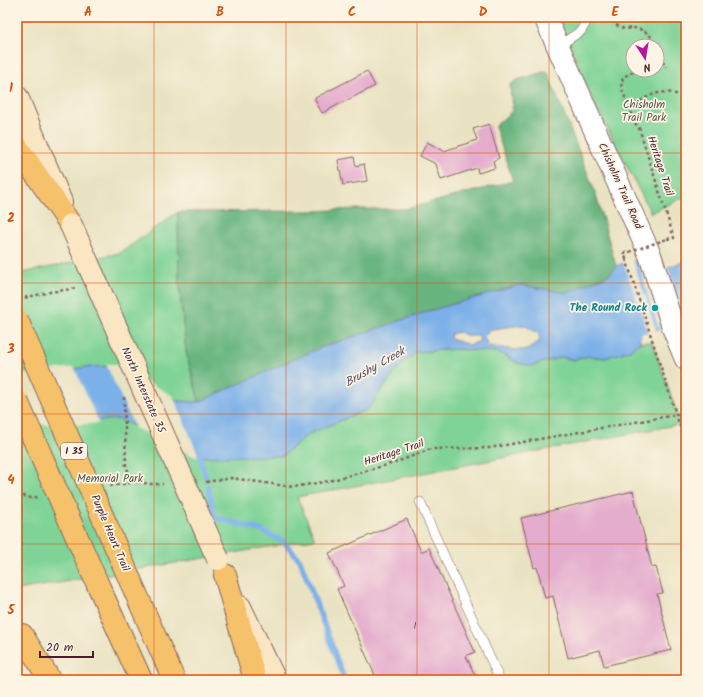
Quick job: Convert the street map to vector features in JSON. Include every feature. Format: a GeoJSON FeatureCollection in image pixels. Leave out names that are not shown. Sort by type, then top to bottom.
{"type":"FeatureCollection","features":[{"type":"Feature","properties":{"kind":"highway"},"geometry":{"type":"LineString","coordinates":[[17,147],[71,225]]}},
{"type":"Feature","properties":{"kind":"highway","name":"Purple Heart Trail"},"geometry":{"type":"LineString","coordinates":[[17,320],[174,680]]}},
{"type":"Feature","properties":{"kind":"highway"},"geometry":{"type":"LineString","coordinates":[[17,401],[141,680]]}},
{"type":"Feature","properties":{"kind":"highway"},"geometry":{"type":"LineString","coordinates":[[221,567],[255,680]]}},
{"type":"Feature","properties":{"kind":"highway"},"geometry":{"type":"LineString","coordinates":[[19,629],[50,680]]}},
{"type":"Feature","properties":{"kind":"main road","name":"North Interstate 35"},"geometry":{"type":"LineString","coordinates":[[17,97],[71,225],[221,567],[276,680]]}},
{"type":"Feature","properties":{"kind":"main road"},"geometry":{"type":"LineString","coordinates":[[19,629],[40,680]]}},
{"type":"Feature","properties":{"kind":"street","name":"Chisholm Trail Road"},"geometry":{"type":"LineString","coordinates":[[545,17],[650,255],[674,330],[686,359]]}},
{"type":"Feature","properties":{"kind":"lane"},"geometry":{"type":"LineString","coordinates":[[558,46],[581,32],[592,17]]}},
{"type":"Feature","properties":{"kind":"lane"},"geometry":{"type":"LineString","coordinates":[[420,502],[500,680]]}},
{"type":"Feature","properties":{"kind":"path"},"geometry":{"type":"LineString","coordinates":[[607,17],[617,26],[625,29],[633,28],[645,31],[652,38]]}},
{"type":"Feature","properties":{"kind":"path","name":"Heritage Trail"},"geometry":{"type":"LineString","coordinates":[[625,76],[621,83],[621,91],[631,109],[632,119],[639,128],[674,238],[624,253],[686,445]]}},
{"type":"Feature","properties":{"kind":"path"},"geometry":{"type":"LineString","coordinates":[[631,109],[646,97],[656,92],[669,92],[682,96],[686,100]]}},
{"type":"Feature","properties":{"kind":"path","name":"Heritage Trail"},"geometry":{"type":"LineString","coordinates":[[686,165],[684,171],[684,183],[686,187]]}},
{"type":"Feature","properties":{"kind":"path"},"geometry":{"type":"LineString","coordinates":[[17,300],[50,292],[78,288]]}},
{"type":"Feature","properties":{"kind":"path"},"geometry":{"type":"LineString","coordinates":[[124,394],[126,466],[131,478],[138,482],[164,484]]}},
{"type":"Feature","properties":{"kind":"path","name":"Heritage Trail"},"geometry":{"type":"LineString","coordinates":[[200,483],[231,478],[293,487],[329,481],[394,463],[431,449],[489,448],[686,413]]}},
{"type":"Feature","properties":{"kind":"green space","name":"Chisholm Trail Park"},"geometry":{"type":"Polygon","coordinates":[[[558,17],[677,17],[686,32],[686,196],[651,213],[593,101],[558,17]]]}},
{"type":"Feature","properties":{"kind":"green space"},"geometry":{"type":"Polygon","coordinates":[[[547,71],[595,192],[616,266],[610,274],[568,293],[520,285],[429,311],[317,349],[199,402],[186,352],[179,282],[178,212],[406,209],[513,181],[495,126],[512,111],[510,85],[517,80],[547,71]]]}},
{"type":"Feature","properties":{"kind":"green space","name":"Memorial Park"},"geometry":{"type":"Polygon","coordinates":[[[178,212],[179,282],[186,352],[199,402],[178,401],[282,456],[308,434],[368,409],[396,370],[416,352],[456,349],[498,352],[518,363],[531,366],[562,357],[574,360],[589,356],[605,358],[630,350],[641,342],[652,342],[681,424],[297,497],[315,539],[17,590],[17,274],[120,253],[178,212]]]}},
{"type":"Feature","properties":{"kind":"water","name":"Brushy Creek"},"geometry":{"type":"Polygon","coordinates":[[[632,260],[668,267],[686,261],[686,317],[639,337],[641,342],[630,350],[605,358],[589,356],[574,360],[562,357],[531,366],[518,363],[498,352],[456,349],[416,352],[396,370],[368,409],[308,434],[282,456],[200,457],[119,419],[70,423],[17,377],[87,367],[114,366],[177,401],[199,402],[317,349],[429,311],[520,285],[568,293],[610,274],[616,266],[632,260]],[[524,325],[492,329],[484,336],[488,346],[515,350],[527,350],[540,341],[539,334],[524,325]],[[459,332],[451,334],[450,339],[470,345],[480,341],[479,336],[469,336],[459,332]]]}},
{"type":"Feature","properties":{"kind":"pier"},"geometry":{"type":"Polygon","coordinates":[[[632,258],[657,333],[642,338],[641,334],[648,332],[623,261],[632,258]]]}},
{"type":"Feature","properties":{"kind":"pier"},"geometry":{"type":"Polygon","coordinates":[[[637,259],[667,265],[684,319],[660,331],[637,259]]]}},
{"type":"Feature","properties":{"kind":"pier"},"geometry":{"type":"Polygon","coordinates":[[[106,364],[115,364],[173,396],[200,459],[135,428],[106,364]]]}},
{"type":"Feature","properties":{"kind":"pier"},"geometry":{"type":"Polygon","coordinates":[[[74,367],[99,423],[70,425],[29,424],[17,429],[17,375],[74,367]]]}},
{"type":"Feature","properties":{"kind":"building"},"geometry":{"type":"Polygon","coordinates":[[[367,71],[375,86],[322,113],[315,98],[367,71]]]}},
{"type":"Feature","properties":{"kind":"building"},"geometry":{"type":"Polygon","coordinates":[[[489,124],[499,158],[493,161],[495,168],[478,173],[477,168],[441,180],[436,164],[420,156],[427,142],[444,151],[477,140],[473,129],[489,124]]]}},
{"type":"Feature","properties":{"kind":"building"},"geometry":{"type":"Polygon","coordinates":[[[354,157],[356,166],[364,164],[367,181],[343,185],[338,160],[354,157]]]}},
{"type":"Feature","properties":{"kind":"building"},"geometry":{"type":"Polygon","coordinates":[[[633,491],[652,568],[656,567],[663,593],[657,594],[671,650],[604,666],[600,650],[568,658],[553,596],[545,598],[537,567],[534,568],[521,518],[633,491]]]}},
{"type":"Feature","properties":{"kind":"building"},"geometry":{"type":"Polygon","coordinates":[[[407,519],[421,552],[429,548],[475,652],[466,656],[477,680],[377,680],[337,589],[344,586],[329,553],[407,519]]]}},
{"type":"Feature","properties":{"kind":"waterway"},"geometry":{"type":"LineString","coordinates":[[200,449],[200,457],[206,478]]}},
{"type":"Feature","properties":{"kind":"waterway"},"geometry":{"type":"LineString","coordinates":[[208,487],[215,517],[260,530],[283,541],[300,560],[343,676],[346,680]]}},
{"type":"Feature","properties":{"kind":"place","name":"The Round Rock"},"geometry":{"type":"Point","coordinates":[655,308]}}]}
